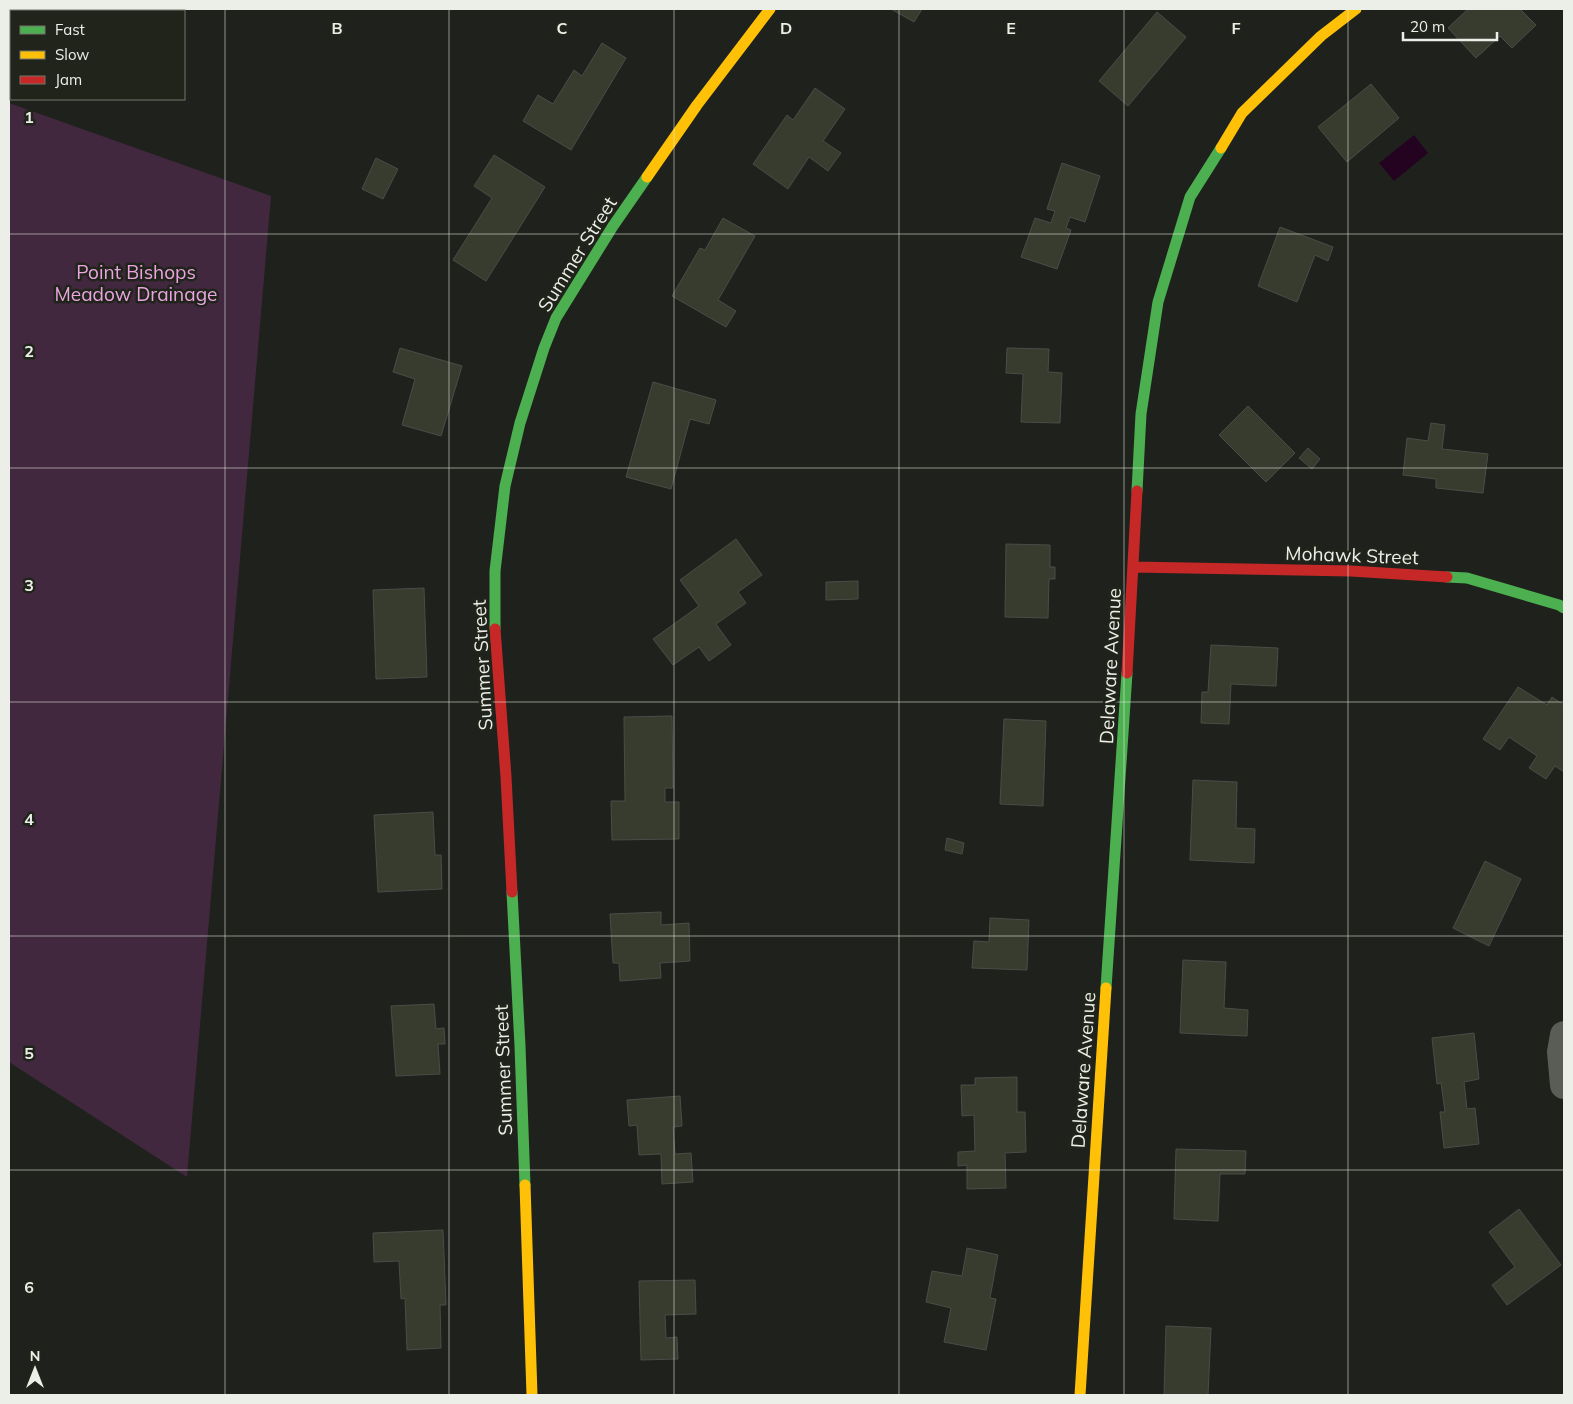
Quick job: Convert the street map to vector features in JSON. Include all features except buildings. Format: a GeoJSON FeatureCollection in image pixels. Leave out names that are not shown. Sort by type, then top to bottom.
{"type":"FeatureCollection","features":[{"type":"Feature","properties":{"kind":"street","name":"Summer Street"},"geometry":{"type":"LineString","coordinates":[[532,1395],[520,1046],[506,777],[495,629],[496,571],[505,486],[520,423],[544,348],[556,318],[618,218],[697,105],[770,9]]}},
{"type":"Feature","properties":{"kind":"street","name":"Delaware Avenue"},"geometry":{"type":"LineString","coordinates":[[1080,1395],[1096,1124],[1108,978],[1141,414],[1158,302],[1190,197],[1242,113],[1321,36],[1356,9]]}},
{"type":"Feature","properties":{"kind":"street","name":"Mohawk Street"},"geometry":{"type":"LineString","coordinates":[[1133,567],[1352,570],[1467,578],[1564,608]]}},
{"type":"Feature","properties":{"kind":"street"},"geometry":{"type":"LineString","coordinates":[[1564,1035],[1561,1052],[1564,1085]]}},
{"type":"Feature","properties":{"kind":"green space","name":"Point Bishops Meadow Drainage"},"geometry":{"type":"Polygon","coordinates":[[[9,103],[271,196],[187,1177],[9,1062],[9,103]]]}},
{"type":"Feature","properties":{"kind":"shaded area"},"geometry":{"type":"Polygon","coordinates":[[[1414,135],[1428,153],[1394,181],[1379,163],[1414,135]]]}},
{"type":"Feature","properties":{"kind":"traffic: fast"},"geometry":{"type":"LineString","coordinates":[[1137,491],[1141,414],[1158,302],[1190,197],[1221,148]]}},
{"type":"Feature","properties":{"kind":"traffic: fast"},"geometry":{"type":"LineString","coordinates":[[495,629],[495,571],[505,486],[520,423],[544,348],[556,318],[613,226],[647,177]]}},
{"type":"Feature","properties":{"kind":"traffic: fast"},"geometry":{"type":"LineString","coordinates":[[1447,577],[1467,578],[1564,608]]}},
{"type":"Feature","properties":{"kind":"traffic: fast"},"geometry":{"type":"LineString","coordinates":[[1106,988],[1127,673]]}},
{"type":"Feature","properties":{"kind":"traffic: fast"},"geometry":{"type":"LineString","coordinates":[[512,892],[525,1185]]}},
{"type":"Feature","properties":{"kind":"traffic: slow"},"geometry":{"type":"LineString","coordinates":[[647,177],[697,105],[770,9]]}},
{"type":"Feature","properties":{"kind":"traffic: slow"},"geometry":{"type":"LineString","coordinates":[[1221,148],[1242,113],[1321,36],[1356,9]]}},
{"type":"Feature","properties":{"kind":"traffic: slow"},"geometry":{"type":"LineString","coordinates":[[1080,1395],[1106,988]]}},
{"type":"Feature","properties":{"kind":"traffic: slow"},"geometry":{"type":"LineString","coordinates":[[525,1185],[532,1395]]}},
{"type":"Feature","properties":{"kind":"traffic: jam"},"geometry":{"type":"LineString","coordinates":[[1127,673],[1137,491]]}},
{"type":"Feature","properties":{"kind":"traffic: jam"},"geometry":{"type":"LineString","coordinates":[[1133,567],[1351,571],[1447,577]]}},
{"type":"Feature","properties":{"kind":"traffic: jam"},"geometry":{"type":"LineString","coordinates":[[495,629],[512,892]]}}]}
